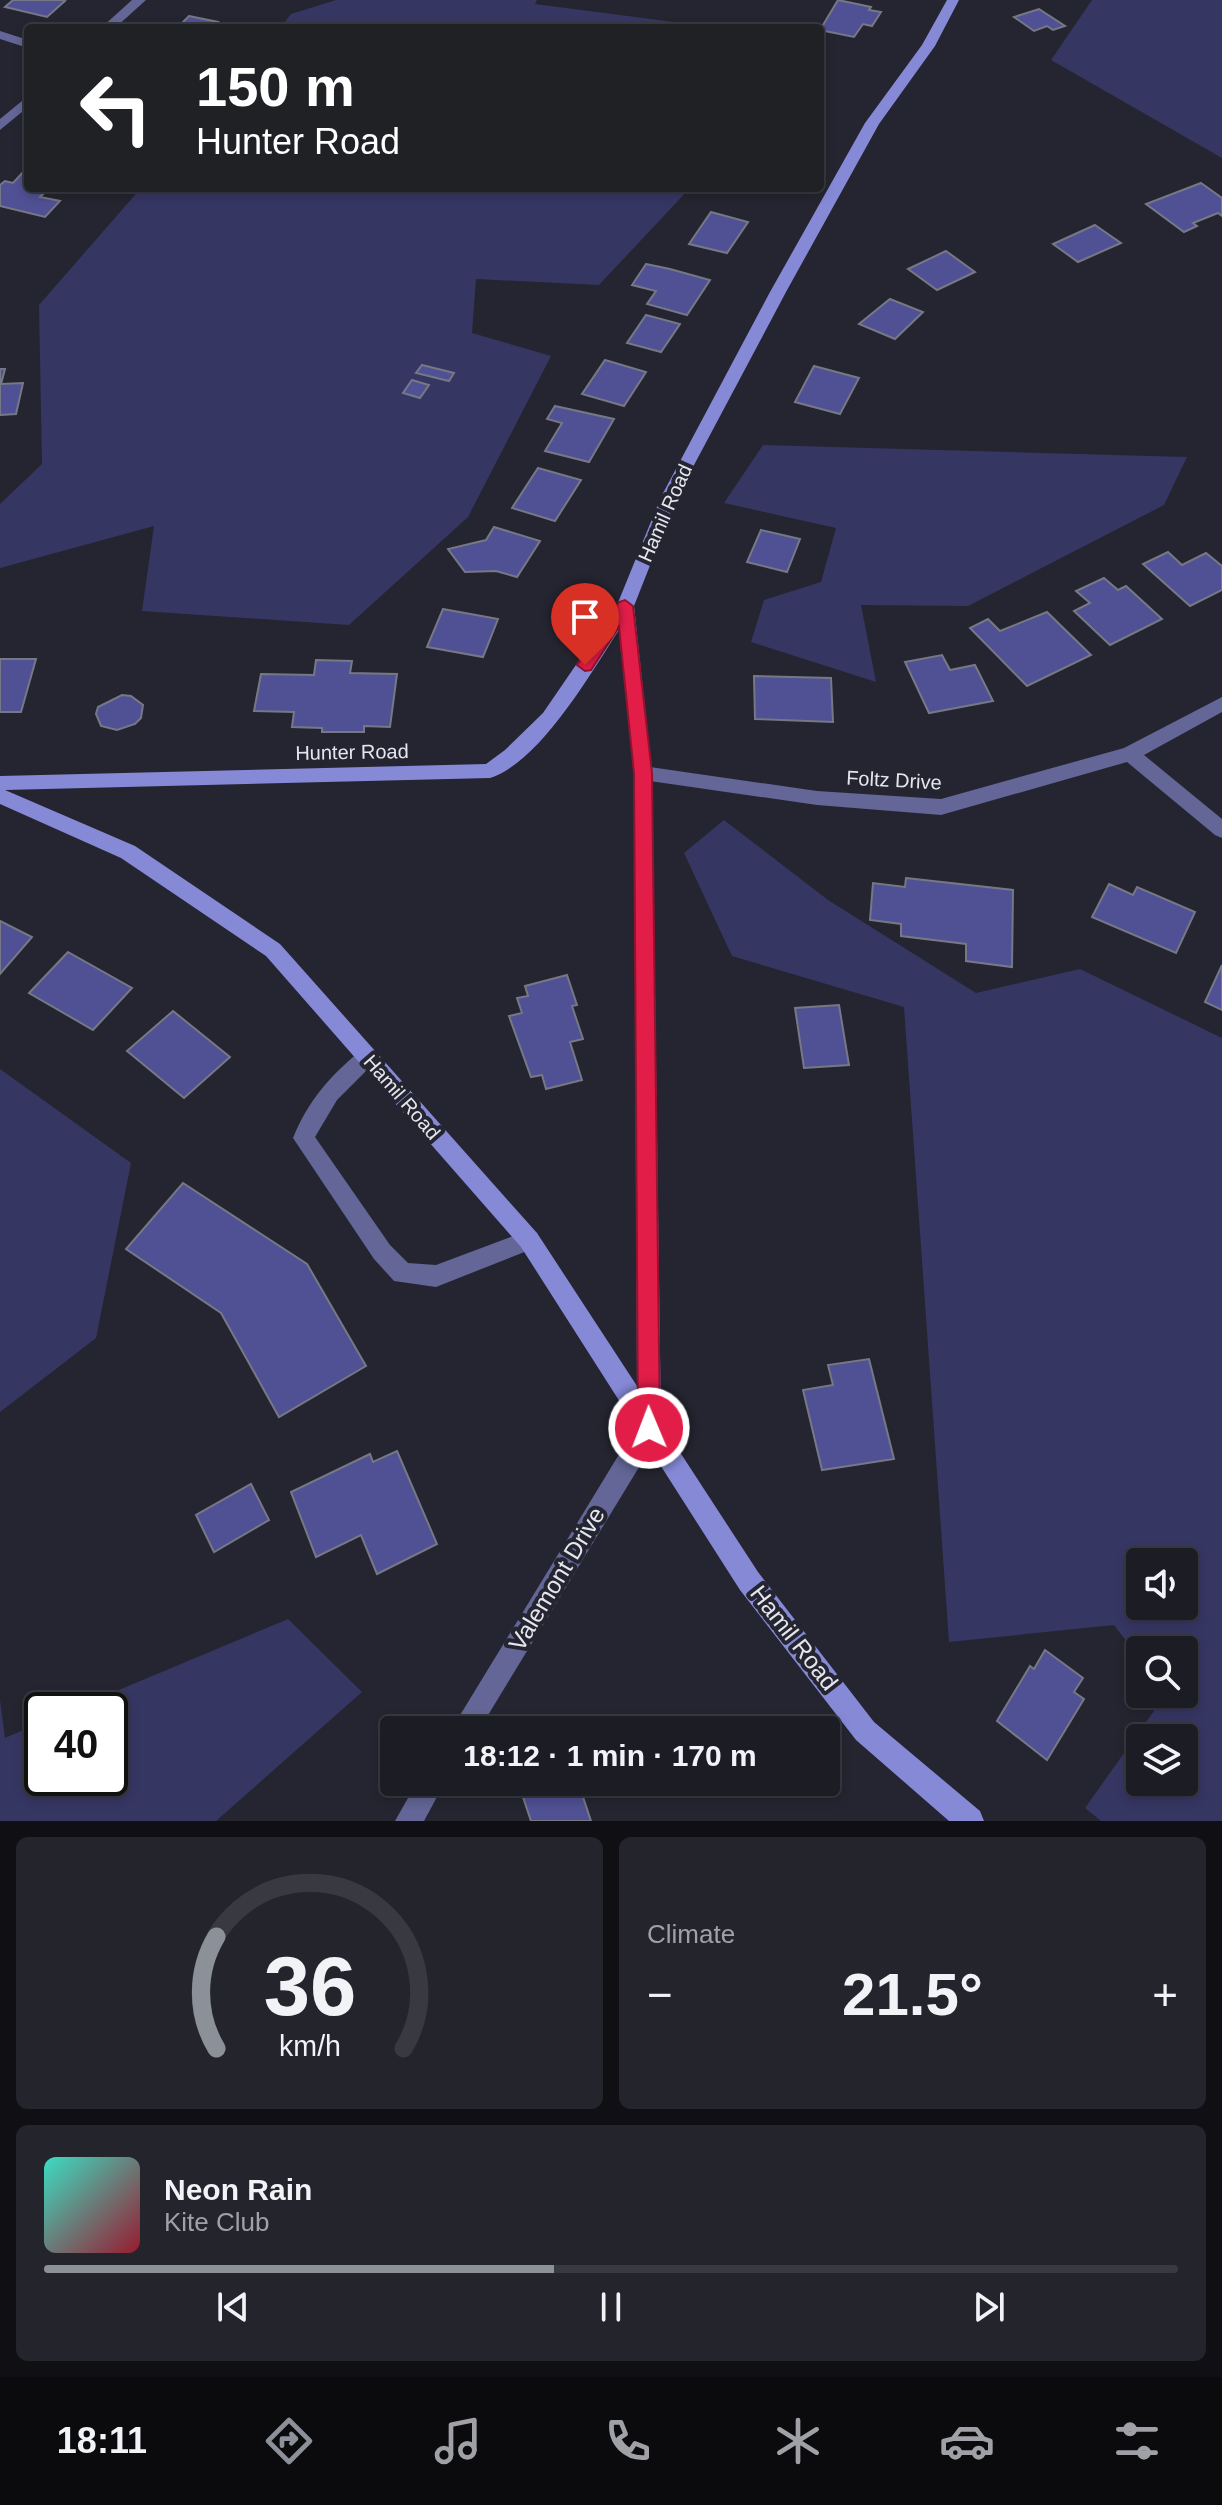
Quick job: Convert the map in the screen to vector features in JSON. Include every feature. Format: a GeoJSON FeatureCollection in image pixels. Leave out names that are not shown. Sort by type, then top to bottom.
{"type":"FeatureCollection","features":[{"type":"Feature","properties":{"kind":"street"},"geometry":{"type":"LineString","coordinates":[[112,24],[140,0]]}},
{"type":"Feature","properties":{"kind":"street","name":"Hamil Road"},"geometry":{"type":"LineString","coordinates":[[649,1428],[643,773],[625,606],[669,497],[778,292],[872,123],[928,46],[953,0]]}},
{"type":"Feature","properties":{"kind":"street"},"geometry":{"type":"LineString","coordinates":[[0,35],[24,43]]}},
{"type":"Feature","properties":{"kind":"street"},"geometry":{"type":"LineString","coordinates":[[0,126],[24,104]]}},
{"type":"Feature","properties":{"kind":"street","name":"Hunter Road"},"geometry":{"type":"LineString","coordinates":[[0,783],[490,771],[519,752],[550,720],[625,606]]}},
{"type":"Feature","properties":{"kind":"street","name":"Foltz Drive"},"geometry":{"type":"LineString","coordinates":[[643,773],[817,798],[941,807],[1130,754],[1222,704]]}},
{"type":"Feature","properties":{"kind":"street"},"geometry":{"type":"LineString","coordinates":[[1130,754],[1222,830]]}},
{"type":"Feature","properties":{"kind":"street","name":"Hamil Road"},"geometry":{"type":"LineString","coordinates":[[0,796],[128,852],[273,950],[529,1240],[749,1581],[865,1731],[970,1821]]}},
{"type":"Feature","properties":{"kind":"street"},"geometry":{"type":"LineString","coordinates":[[367,1057],[330,1089],[311,1116],[304,1138],[382,1252],[402,1273],[436,1276],[529,1240]]}},
{"type":"Feature","properties":{"kind":"street","name":"Valemont Drive"},"geometry":{"type":"LineString","coordinates":[[473,1716],[649,1428]]}},
{"type":"Feature","properties":{"kind":"street"},"geometry":{"type":"LineString","coordinates":[[409,1821],[424,1796]]}},
{"type":"Feature","properties":{"kind":"shaded area"},"geometry":{"type":"Polygon","coordinates":[[[336,0],[537,0],[535,4],[689,24],[283,24],[291,14],[336,0]]]}},
{"type":"Feature","properties":{"kind":"shaded area"},"geometry":{"type":"Polygon","coordinates":[[[1092,0],[1222,0],[1222,158],[1051,60],[1092,0]]]}},
{"type":"Feature","properties":{"kind":"shaded area"},"geometry":{"type":"Polygon","coordinates":[[[138,192],[686,192],[599,285],[476,279],[472,333],[551,356],[468,517],[349,625],[142,611],[154,526],[0,568],[0,504],[42,464],[39,305],[138,192]]]}},
{"type":"Feature","properties":{"kind":"shaded area"},"geometry":{"type":"Polygon","coordinates":[[[763,445],[1187,457],[1164,505],[968,606],[861,605],[876,682],[751,642],[764,600],[821,582],[836,528],[724,503],[763,445]]]}},
{"type":"Feature","properties":{"kind":"shaded area"},"geometry":{"type":"Polygon","coordinates":[[[724,820],[828,900],[976,993],[1080,969],[1222,1038],[1222,1821],[1101,1821],[1085,1808],[1126,1750],[1126,1796],[1198,1796],[1198,1724],[1145,1724],[1156,1708],[1198,1708],[1198,1636],[1126,1636],[1126,1641],[1114,1625],[949,1642],[904,1007],[732,956],[684,853],[724,820]]]}},
{"type":"Feature","properties":{"kind":"shaded area"},"geometry":{"type":"Polygon","coordinates":[[[0,1069],[131,1163],[96,1338],[0,1412],[0,1069]]]}},
{"type":"Feature","properties":{"kind":"shaded area"},"geometry":{"type":"Polygon","coordinates":[[[288,1619],[362,1692],[216,1821],[0,1821],[0,1700],[5,1738],[24,1730],[24,1796],[128,1796],[128,1692],[114,1692],[288,1619]]]}},
{"type":"Feature","properties":{"kind":"building"},"geometry":{"type":"Polygon","coordinates":[[[13,0],[65,1],[47,17],[5,7],[13,0]]]}},
{"type":"Feature","properties":{"kind":"building"},"geometry":{"type":"Polygon","coordinates":[[[838,0],[881,12],[872,26],[863,24],[854,37],[824,31],[824,24],[838,0]]]}},
{"type":"Feature","properties":{"kind":"building"},"geometry":{"type":"Polygon","coordinates":[[[1039,9],[1065,26],[1053,30],[1047,26],[1034,31],[1014,17],[1039,9]]]}},
{"type":"Feature","properties":{"kind":"building"},"geometry":{"type":"Polygon","coordinates":[[[189,16],[218,22],[216,24],[181,24],[189,16]]]}},
{"type":"Feature","properties":{"kind":"building"},"geometry":{"type":"Polygon","coordinates":[[[24,171],[24,192],[45,192],[40,197],[60,201],[45,217],[0,206],[0,185],[5,181],[13,183],[24,171]]]}},
{"type":"Feature","properties":{"kind":"building"},"geometry":{"type":"Polygon","coordinates":[[[1201,183],[1222,198],[1222,216],[1218,213],[1193,223],[1197,226],[1184,232],[1146,204],[1201,183]]]}},
{"type":"Feature","properties":{"kind":"building"},"geometry":{"type":"Polygon","coordinates":[[[711,212],[748,222],[727,253],[689,244],[711,212]]]}},
{"type":"Feature","properties":{"kind":"building"},"geometry":{"type":"Polygon","coordinates":[[[1095,225],[1121,243],[1078,262],[1053,244],[1095,225]]]}},
{"type":"Feature","properties":{"kind":"building"},"geometry":{"type":"Polygon","coordinates":[[[946,251],[975,272],[937,290],[908,269],[946,251]]]}},
{"type":"Feature","properties":{"kind":"building"},"geometry":{"type":"Polygon","coordinates":[[[646,264],[710,280],[687,315],[647,304],[656,291],[632,285],[646,264]]]}},
{"type":"Feature","properties":{"kind":"building"},"geometry":{"type":"Polygon","coordinates":[[[890,299],[923,312],[895,339],[859,324],[890,299]]]}},
{"type":"Feature","properties":{"kind":"building"},"geometry":{"type":"Polygon","coordinates":[[[646,315],[680,324],[661,352],[627,343],[646,315]]]}},
{"type":"Feature","properties":{"kind":"building"},"geometry":{"type":"Polygon","coordinates":[[[605,360],[646,372],[624,406],[582,394],[605,360]]]}},
{"type":"Feature","properties":{"kind":"building"},"geometry":{"type":"Polygon","coordinates":[[[422,365],[454,373],[449,381],[416,373],[422,365]]]}},
{"type":"Feature","properties":{"kind":"building"},"geometry":{"type":"Polygon","coordinates":[[[814,366],[859,378],[840,414],[795,402],[814,366]]]}},
{"type":"Feature","properties":{"kind":"building"},"geometry":{"type":"Polygon","coordinates":[[[0,369],[5,369],[1,384],[23,383],[16,414],[0,415],[0,369]]]}},
{"type":"Feature","properties":{"kind":"building"},"geometry":{"type":"Polygon","coordinates":[[[412,380],[429,385],[420,398],[403,393],[412,380]]]}},
{"type":"Feature","properties":{"kind":"building"},"geometry":{"type":"Polygon","coordinates":[[[555,406],[614,419],[589,462],[545,451],[562,423],[547,419],[555,406]]]}},
{"type":"Feature","properties":{"kind":"building"},"geometry":{"type":"Polygon","coordinates":[[[538,468],[581,480],[555,521],[512,508],[538,468]]]}},
{"type":"Feature","properties":{"kind":"building"},"geometry":{"type":"Polygon","coordinates":[[[494,527],[540,541],[517,577],[496,571],[465,572],[448,549],[486,540],[494,527]]]}},
{"type":"Feature","properties":{"kind":"building"},"geometry":{"type":"Polygon","coordinates":[[[761,530],[800,539],[787,572],[747,562],[761,530]]]}},
{"type":"Feature","properties":{"kind":"building"},"geometry":{"type":"Polygon","coordinates":[[[1168,552],[1182,565],[1206,553],[1222,566],[1222,590],[1190,606],[1143,564],[1168,552]]]}},
{"type":"Feature","properties":{"kind":"building"},"geometry":{"type":"Polygon","coordinates":[[[1104,578],[1118,590],[1126,586],[1162,619],[1110,645],[1074,611],[1090,603],[1076,591],[1104,578]]]}},
{"type":"Feature","properties":{"kind":"building"},"geometry":{"type":"Polygon","coordinates":[[[443,609],[498,619],[483,657],[427,647],[443,609]]]}},
{"type":"Feature","properties":{"kind":"building"},"geometry":{"type":"Polygon","coordinates":[[[1047,612],[1091,655],[1027,686],[970,628],[988,619],[1000,631],[1047,612]]]}},
{"type":"Feature","properties":{"kind":"building"},"geometry":{"type":"Polygon","coordinates":[[[942,655],[950,670],[975,665],[993,701],[929,713],[905,662],[942,655]]]}},
{"type":"Feature","properties":{"kind":"building"},"geometry":{"type":"Polygon","coordinates":[[[0,659],[36,659],[21,712],[0,712],[0,659]]]}},
{"type":"Feature","properties":{"kind":"building"},"geometry":{"type":"Polygon","coordinates":[[[316,660],[352,661],[350,673],[397,674],[390,727],[364,726],[364,732],[322,732],[322,728],[292,727],[294,712],[254,711],[261,674],[314,675],[316,660]]]}},
{"type":"Feature","properties":{"kind":"building"},"geometry":{"type":"Polygon","coordinates":[[[754,676],[831,678],[833,722],[755,719],[754,676]]]}},
{"type":"Feature","properties":{"kind":"building"},"geometry":{"type":"Polygon","coordinates":[[[122,695],[131,696],[143,705],[141,718],[135,724],[117,730],[101,726],[96,714],[98,707],[122,695]]]}},
{"type":"Feature","properties":{"kind":"building"},"geometry":{"type":"Polygon","coordinates":[[[906,878],[1013,890],[1012,967],[966,961],[966,944],[901,936],[901,924],[870,920],[873,883],[905,887],[906,878]]]}},
{"type":"Feature","properties":{"kind":"building"},"geometry":{"type":"Polygon","coordinates":[[[1109,884],[1133,895],[1137,887],[1195,912],[1176,953],[1092,917],[1109,884]]]}},
{"type":"Feature","properties":{"kind":"building"},"geometry":{"type":"Polygon","coordinates":[[[0,921],[32,937],[0,974],[0,921]]]}},
{"type":"Feature","properties":{"kind":"building"},"geometry":{"type":"Polygon","coordinates":[[[68,952],[132,988],[93,1030],[29,993],[68,952]]]}},
{"type":"Feature","properties":{"kind":"building"},"geometry":{"type":"Polygon","coordinates":[[[1222,965],[1222,1010],[1205,1002],[1222,965]]]}},
{"type":"Feature","properties":{"kind":"building"},"geometry":{"type":"Polygon","coordinates":[[[567,975],[577,1005],[572,1006],[583,1039],[570,1042],[582,1080],[546,1089],[542,1075],[531,1077],[509,1016],[522,1013],[517,998],[528,996],[525,986],[567,975]]]}},
{"type":"Feature","properties":{"kind":"building"},"geometry":{"type":"Polygon","coordinates":[[[839,1005],[849,1065],[804,1068],[795,1008],[839,1005]]]}},
{"type":"Feature","properties":{"kind":"building"},"geometry":{"type":"Polygon","coordinates":[[[173,1011],[230,1057],[184,1098],[127,1051],[173,1011]]]}},
{"type":"Feature","properties":{"kind":"building"},"geometry":{"type":"Polygon","coordinates":[[[183,1183],[307,1264],[366,1366],[279,1417],[221,1313],[126,1249],[183,1183]]]}},
{"type":"Feature","properties":{"kind":"building"},"geometry":{"type":"Polygon","coordinates":[[[869,1359],[894,1459],[822,1470],[803,1390],[833,1385],[828,1365],[869,1359]]]}},
{"type":"Feature","properties":{"kind":"building"},"geometry":{"type":"Polygon","coordinates":[[[397,1451],[437,1544],[377,1574],[361,1535],[316,1557],[291,1492],[370,1454],[373,1462],[397,1451]]]}},
{"type":"Feature","properties":{"kind":"building"},"geometry":{"type":"Polygon","coordinates":[[[251,1484],[269,1520],[214,1552],[196,1515],[251,1484]]]}},
{"type":"Feature","properties":{"kind":"building"},"geometry":{"type":"Polygon","coordinates":[[[1045,1650],[1083,1678],[1074,1692],[1084,1699],[1047,1760],[997,1721],[1030,1666],[1034,1669],[1045,1650]]]}},
{"type":"Feature","properties":{"kind":"building"},"geometry":{"type":"Polygon","coordinates":[[[523,1796],[583,1796],[591,1821],[531,1821],[523,1796]]]}},
{"type":"Feature","properties":{"kind":"route"},"geometry":{"type":"LineString","coordinates":[[585,665],[625,606],[643,773],[649,1428]]}}]}
